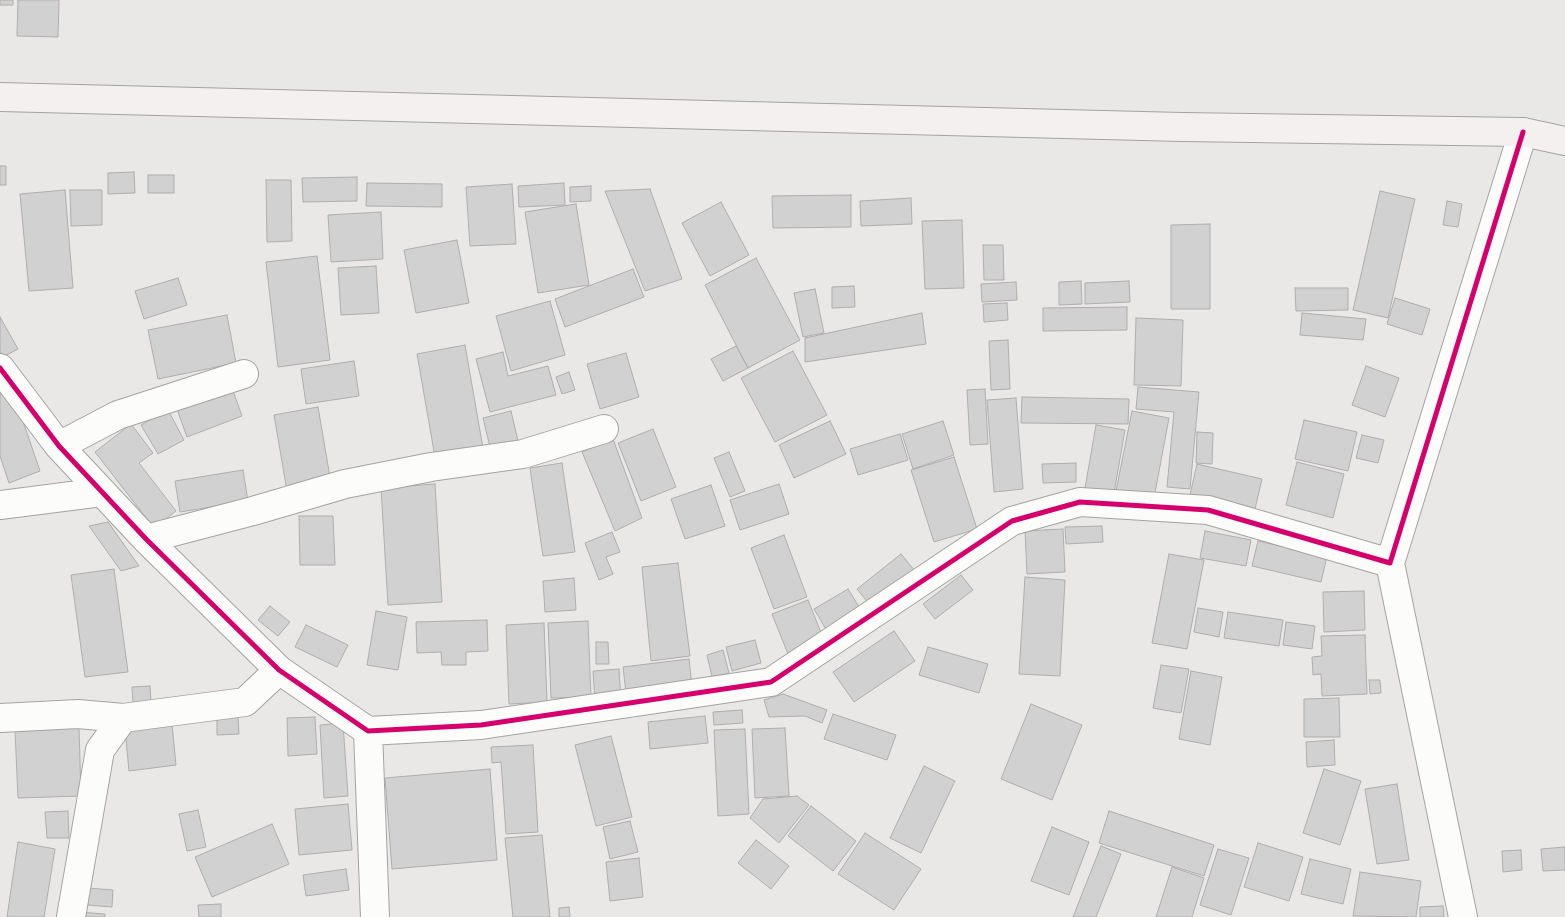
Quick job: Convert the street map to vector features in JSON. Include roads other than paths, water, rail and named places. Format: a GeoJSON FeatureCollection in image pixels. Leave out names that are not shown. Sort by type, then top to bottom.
{"type":"FeatureCollection","features":[{"type":"Feature","properties":{"kind":"main road"},"geometry":{"type":"LineString","coordinates":[[0,97],[1191,127],[1523,132],[1565,141]]}},
{"type":"Feature","properties":{"kind":"street"},"geometry":{"type":"LineString","coordinates":[[1463,917],[1390,563],[1523,132]]}},
{"type":"Feature","properties":{"kind":"street"},"geometry":{"type":"LineString","coordinates":[[0,368],[60,446],[102,492],[146,539],[279,670],[368,730],[481,725],[771,682],[1012,522],[1080,502],[1208,510],[1390,563]]}},
{"type":"Feature","properties":{"kind":"street"},"geometry":{"type":"LineString","coordinates":[[60,446],[118,415],[244,374]]}},
{"type":"Feature","properties":{"kind":"street"},"geometry":{"type":"LineString","coordinates":[[146,539],[253,511],[345,484],[431,467],[523,454],[604,429]]}},
{"type":"Feature","properties":{"kind":"street"},"geometry":{"type":"LineString","coordinates":[[0,505],[102,492]]}},
{"type":"Feature","properties":{"kind":"street"},"geometry":{"type":"LineString","coordinates":[[0,718],[78,714],[124,718],[245,702],[279,670]]}},
{"type":"Feature","properties":{"kind":"street"},"geometry":{"type":"LineString","coordinates":[[71,917],[100,750],[124,718]]}},
{"type":"Feature","properties":{"kind":"street"},"geometry":{"type":"LineString","coordinates":[[368,730],[375,917]]}}]}
